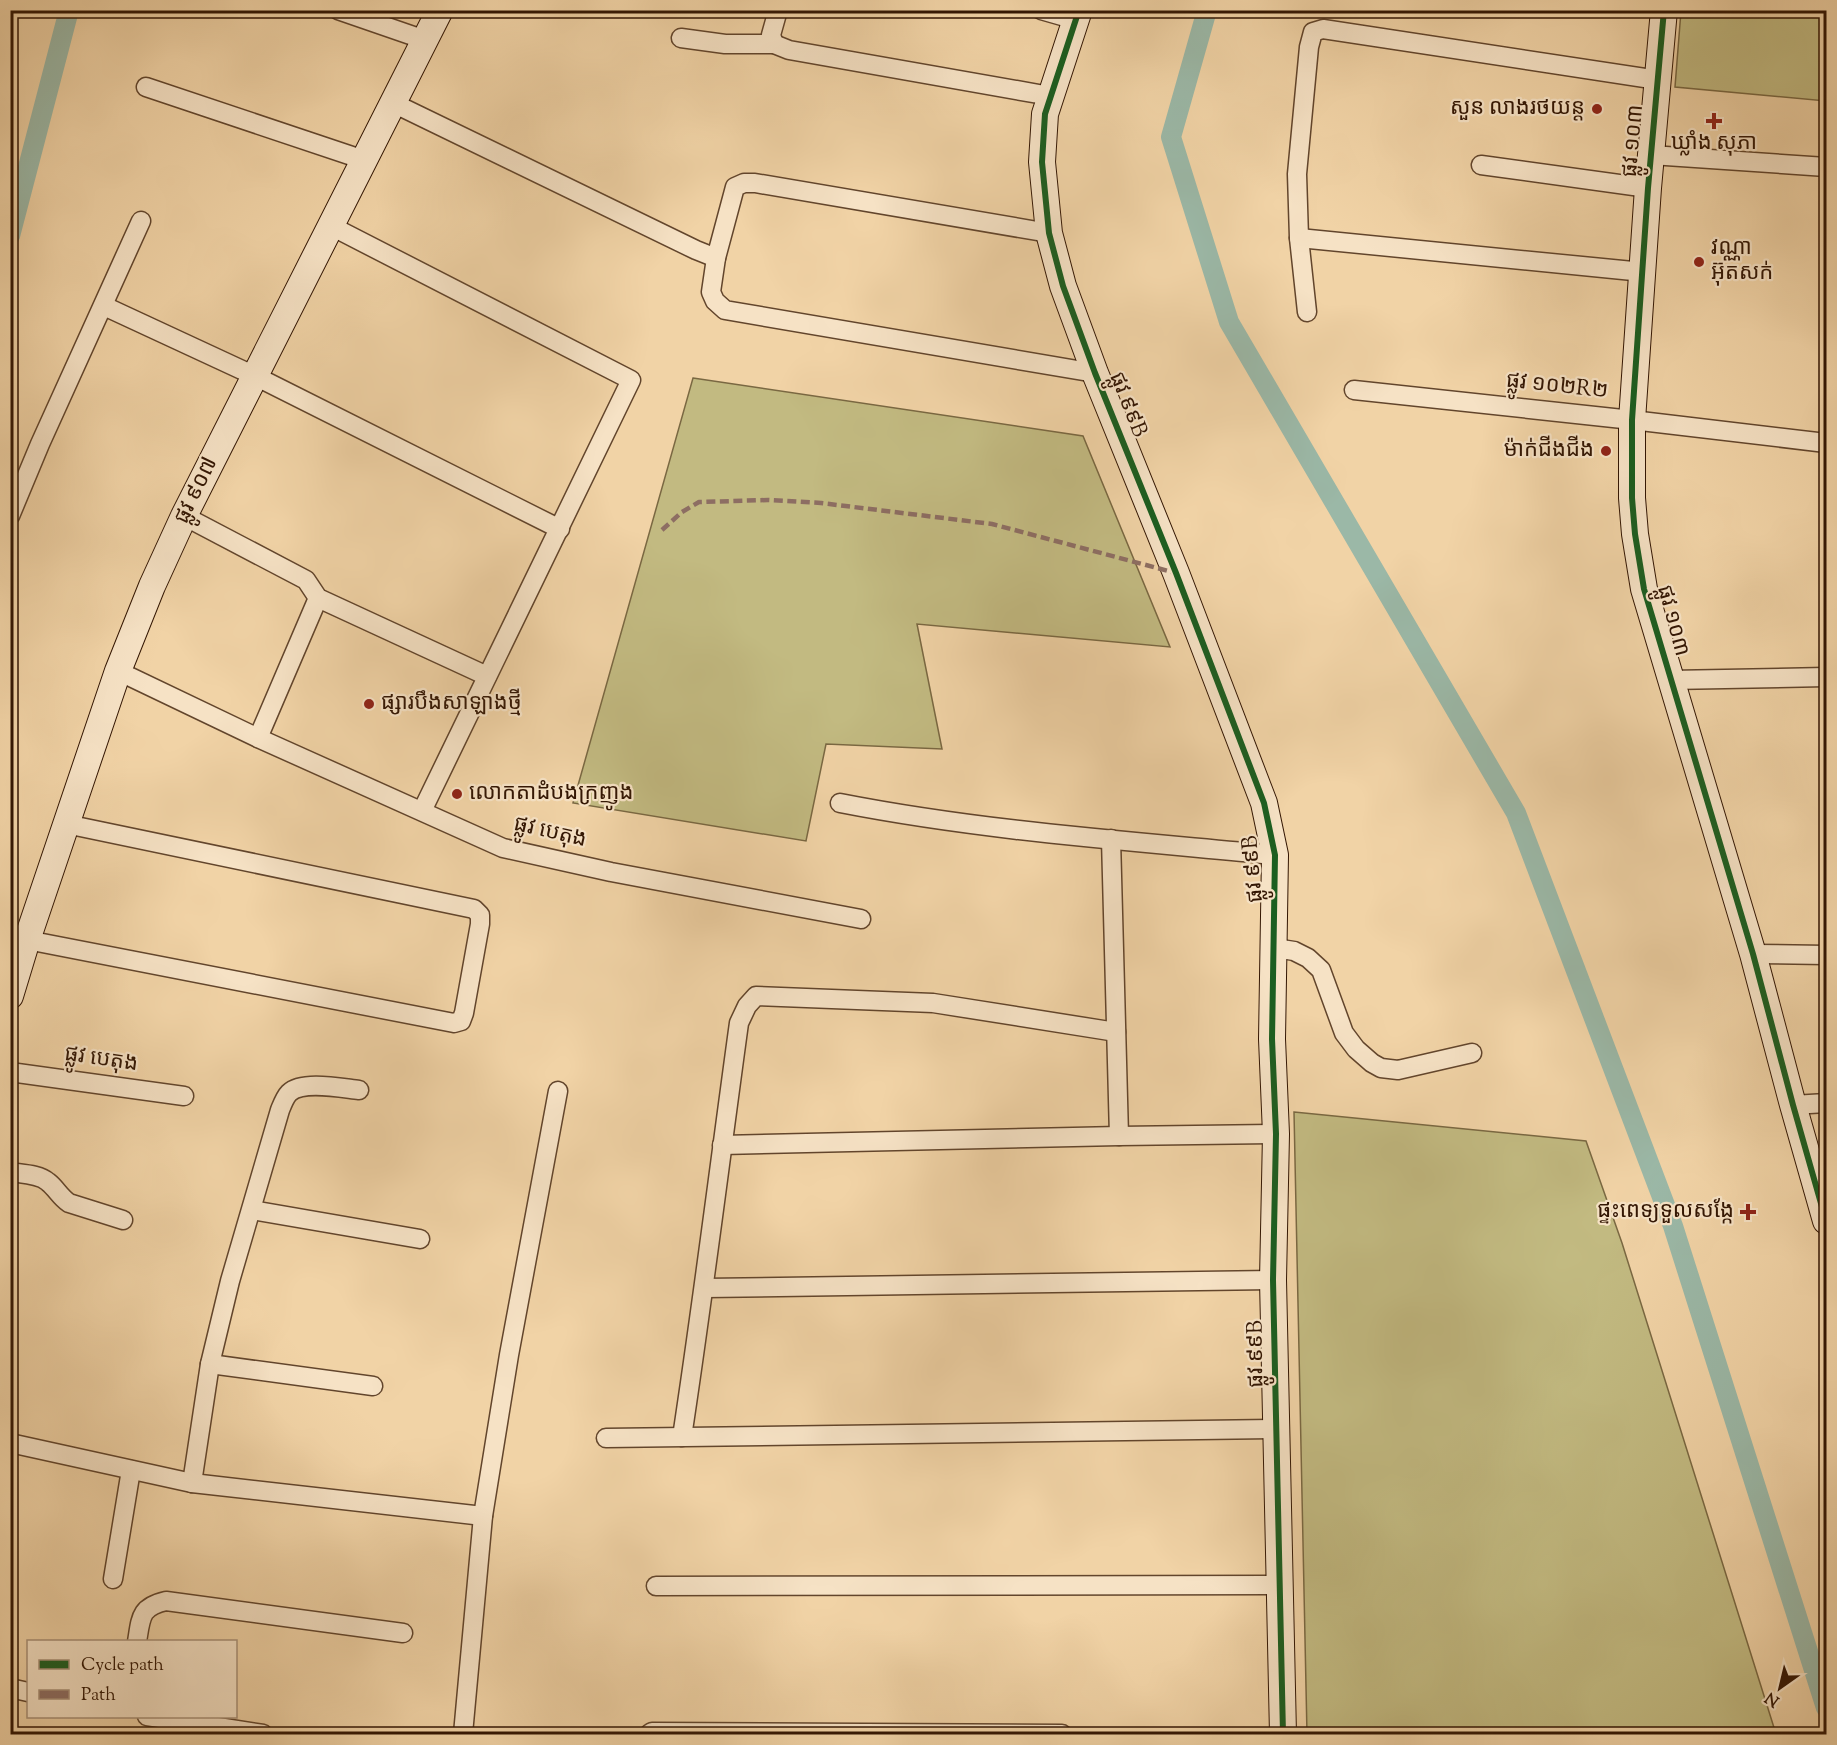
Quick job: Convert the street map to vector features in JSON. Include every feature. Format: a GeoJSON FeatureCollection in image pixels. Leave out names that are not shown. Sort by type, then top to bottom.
{"type":"FeatureCollection","features":[{"type":"Feature","properties":{"kind":"street"},"geometry":{"type":"LineString","coordinates":[[338,10],[425,40]]}},
{"type":"Feature","properties":{"kind":"street","name":"ផ្លូវ ៩០៧"},"geometry":{"type":"LineString","coordinates":[[10,996],[118,671],[152,586],[184,516],[440,10]]}},
{"type":"Feature","properties":{"kind":"street"},"geometry":{"type":"LineString","coordinates":[[774,44],[771,35],[778,10]]}},
{"type":"Feature","properties":{"kind":"street"},"geometry":{"type":"LineString","coordinates":[[1041,10],[1078,15]]}},
{"type":"Feature","properties":{"kind":"street","name":"ផ្លូវ ១០៣"},"geometry":{"type":"LineString","coordinates":[[1664,10],[1648,189],[1632,420],[1632,498],[1635,534],[1644,589],[1753,954],[1792,1105],[1827,1221]]}},
{"type":"Feature","properties":{"kind":"street","name":"ផ្លូវ ៩៩B"},"geometry":{"type":"LineString","coordinates":[[1078,15],[1045,114],[1042,162],[1049,233],[1063,286],[1095,373],[1176,573],[1264,803],[1275,855],[1272,1039],[1276,1134],[1274,1280],[1283,1734]]}},
{"type":"Feature","properties":{"kind":"street"},"geometry":{"type":"LineString","coordinates":[[1307,312],[1299,238],[1298,174],[1309,47],[1314,32],[1323,29],[1658,80]]}},
{"type":"Feature","properties":{"kind":"street"},"geometry":{"type":"LineString","coordinates":[[681,38],[725,44],[774,44],[789,50],[1050,96]]}},
{"type":"Feature","properties":{"kind":"street"},"geometry":{"type":"LineString","coordinates":[[146,87],[363,160]]}},
{"type":"Feature","properties":{"kind":"street"},"geometry":{"type":"LineString","coordinates":[[393,103],[716,258]]}},
{"type":"Feature","properties":{"kind":"street"},"geometry":{"type":"LineString","coordinates":[[1651,155],[1827,167]]}},
{"type":"Feature","properties":{"kind":"street"},"geometry":{"type":"LineString","coordinates":[[1481,165],[1648,189]]}},
{"type":"Feature","properties":{"kind":"street"},"geometry":{"type":"LineString","coordinates":[[1049,233],[744,183],[735,188],[716,258],[711,292],[715,301],[725,310],[1095,373]]}},
{"type":"Feature","properties":{"kind":"street"},"geometry":{"type":"LineString","coordinates":[[10,516],[141,220]]}},
{"type":"Feature","properties":{"kind":"street"},"geometry":{"type":"LineString","coordinates":[[331,226],[631,380],[422,811]]}},
{"type":"Feature","properties":{"kind":"street"},"geometry":{"type":"LineString","coordinates":[[1299,238],[1643,272]]}},
{"type":"Feature","properties":{"kind":"street"},"geometry":{"type":"LineString","coordinates":[[104,306],[255,376],[560,529]]}},
{"type":"Feature","properties":{"kind":"street","name":"ផ្លូវ ១០២R២"},"geometry":{"type":"LineString","coordinates":[[1354,390],[1827,443]]}},
{"type":"Feature","properties":{"kind":"street"},"geometry":{"type":"LineString","coordinates":[[184,516],[306,580],[318,598],[487,676]]}},
{"type":"Feature","properties":{"kind":"street"},"geometry":{"type":"LineString","coordinates":[[258,738],[318,598]]}},
{"type":"Feature","properties":{"kind":"street","name":"ផ្លូវ បេតុង"},"geometry":{"type":"LineString","coordinates":[[118,671],[258,738],[503,848],[611,872],[861,919]]}},
{"type":"Feature","properties":{"kind":"street"},"geometry":{"type":"LineString","coordinates":[[1670,680],[1827,677]]}},
{"type":"Feature","properties":{"kind":"street"},"geometry":{"type":"LineString","coordinates":[[840,803],[895,814],[1275,855]]}},
{"type":"Feature","properties":{"kind":"street"},"geometry":{"type":"LineString","coordinates":[[27,940],[454,1023],[461,1021],[464,1013],[480,924],[480,915],[474,909],[66,824]]}},
{"type":"Feature","properties":{"kind":"street"},"geometry":{"type":"LineString","coordinates":[[1111,839],[1119,1136]]}},
{"type":"Feature","properties":{"kind":"street"},"geometry":{"type":"LineString","coordinates":[[1275,948],[1294,951],[1308,958],[1321,970],[1344,1033],[1356,1049],[1372,1063],[1382,1068],[1398,1070],[1472,1053]]}},
{"type":"Feature","properties":{"kind":"street"},"geometry":{"type":"LineString","coordinates":[[1753,954],[1827,955]]}},
{"type":"Feature","properties":{"kind":"street"},"geometry":{"type":"LineString","coordinates":[[682,1437],[705,1288],[739,1023],[747,1006],[756,996],[933,1003],[1116,1032]]}},
{"type":"Feature","properties":{"kind":"street","name":"ផ្លូវ បេតុង"},"geometry":{"type":"LineString","coordinates":[[10,1072],[184,1096]]}},
{"type":"Feature","properties":{"kind":"street"},"geometry":{"type":"LineString","coordinates":[[192,1483],[210,1364],[230,1281],[280,1110],[287,1094],[297,1088],[310,1086],[359,1090]]}},
{"type":"Feature","properties":{"kind":"street"},"geometry":{"type":"LineString","coordinates":[[463,1734],[483,1516],[509,1355],[558,1091]]}},
{"type":"Feature","properties":{"kind":"street"},"geometry":{"type":"LineString","coordinates":[[1792,1105],[1827,1103]]}},
{"type":"Feature","properties":{"kind":"street"},"geometry":{"type":"LineString","coordinates":[[722,1145],[1276,1134]]}},
{"type":"Feature","properties":{"kind":"street"},"geometry":{"type":"LineString","coordinates":[[10,1173],[39,1177],[48,1182],[69,1203],[123,1220]]}},
{"type":"Feature","properties":{"kind":"street"},"geometry":{"type":"LineString","coordinates":[[252,1210],[420,1239]]}},
{"type":"Feature","properties":{"kind":"street"},"geometry":{"type":"LineString","coordinates":[[705,1288],[1274,1280]]}},
{"type":"Feature","properties":{"kind":"street"},"geometry":{"type":"LineString","coordinates":[[210,1364],[373,1386]]}},
{"type":"Feature","properties":{"kind":"street"},"geometry":{"type":"LineString","coordinates":[[606,1438],[1277,1428]]}},
{"type":"Feature","properties":{"kind":"street"},"geometry":{"type":"LineString","coordinates":[[10,1443],[192,1483],[483,1516]]}},
{"type":"Feature","properties":{"kind":"street"},"geometry":{"type":"LineString","coordinates":[[113,1579],[131,1470]]}},
{"type":"Feature","properties":{"kind":"street"},"geometry":{"type":"LineString","coordinates":[[656,1586],[1280,1584]]}},
{"type":"Feature","properties":{"kind":"street"},"geometry":{"type":"LineString","coordinates":[[137,1640],[141,1617],[152,1604],[166,1600],[403,1634]]}},
{"type":"Feature","properties":{"kind":"street"},"geometry":{"type":"LineString","coordinates":[[10,1688],[27,1692]]}},
{"type":"Feature","properties":{"kind":"street"},"geometry":{"type":"LineString","coordinates":[[160,1718],[263,1734]]}},
{"type":"Feature","properties":{"kind":"street"},"geometry":{"type":"LineString","coordinates":[[649,1734],[652,1732],[1062,1734]]}},
{"type":"Feature","properties":{"kind":"shaded area"},"geometry":{"type":"Polygon","coordinates":[[[1681,11],[1826,11],[1826,101],[1675,87],[1681,11]]]}},
{"type":"Feature","properties":{"kind":"shaded area"},"geometry":{"type":"Polygon","coordinates":[[[693,378],[1083,436],[1170,647],[917,624],[942,749],[826,744],[806,841],[573,803],[693,378]]]}},
{"type":"Feature","properties":{"kind":"shaded area"},"geometry":{"type":"Polygon","coordinates":[[[1294,1112],[1586,1141],[1622,1243],[1776,1734],[1307,1734],[1294,1112]]]}},
{"type":"Feature","properties":{"kind":"waterway"},"geometry":{"type":"LineString","coordinates":[[10,236],[69,10]]}},
{"type":"Feature","properties":{"kind":"waterway"},"geometry":{"type":"LineString","coordinates":[[1207,10],[1171,137],[1229,322],[1516,813],[1673,1226],[1826,1708]]}},
{"type":"Feature","properties":{"kind":"marked path"},"geometry":{"type":"LineString","coordinates":[[662,530],[682,512],[699,502],[768,500],[821,503],[992,524],[1176,573]]}},
{"type":"Feature","properties":{"kind":"cycle path"},"geometry":{"type":"LineString","coordinates":[[1079,10],[1045,114],[1042,162],[1049,233],[1063,286],[1095,373],[1176,573],[1264,803],[1275,855],[1272,1039],[1276,1134],[1273,1280],[1283,1734]]}},
{"type":"Feature","properties":{"kind":"cycle path"},"geometry":{"type":"LineString","coordinates":[[1664,10],[1648,188],[1632,420],[1632,498],[1635,534],[1644,589],[1753,954],[1826,1221]]}},
{"type":"Feature","properties":{"kind":"place","name":"សួន លាងរថយន្ត"},"geometry":{"type":"Point","coordinates":[1597,109]}},
{"type":"Feature","properties":{"kind":"place","name":"ឃ្លាំង សុភា"},"geometry":{"type":"Point","coordinates":[1714,121]}},
{"type":"Feature","properties":{"kind":"place","name":"វណ្ណា អ៊ុតសក់"},"geometry":{"type":"Point","coordinates":[1699,262]}},
{"type":"Feature","properties":{"kind":"place","name":"ម៉ាក់ជីងជីង"},"geometry":{"type":"Point","coordinates":[1606,451]}},
{"type":"Feature","properties":{"kind":"place","name":"ផ្សារបឹងសាឡាងថ្មី"},"geometry":{"type":"Point","coordinates":[369,704]}},
{"type":"Feature","properties":{"kind":"place","name":"លោកតាដំបងក្រញូង"},"geometry":{"type":"Point","coordinates":[457,794]}},
{"type":"Feature","properties":{"kind":"place","name":"ផ្ទះពេទ្យទួលសង្កែ"},"geometry":{"type":"Point","coordinates":[1748,1212]}}]}
